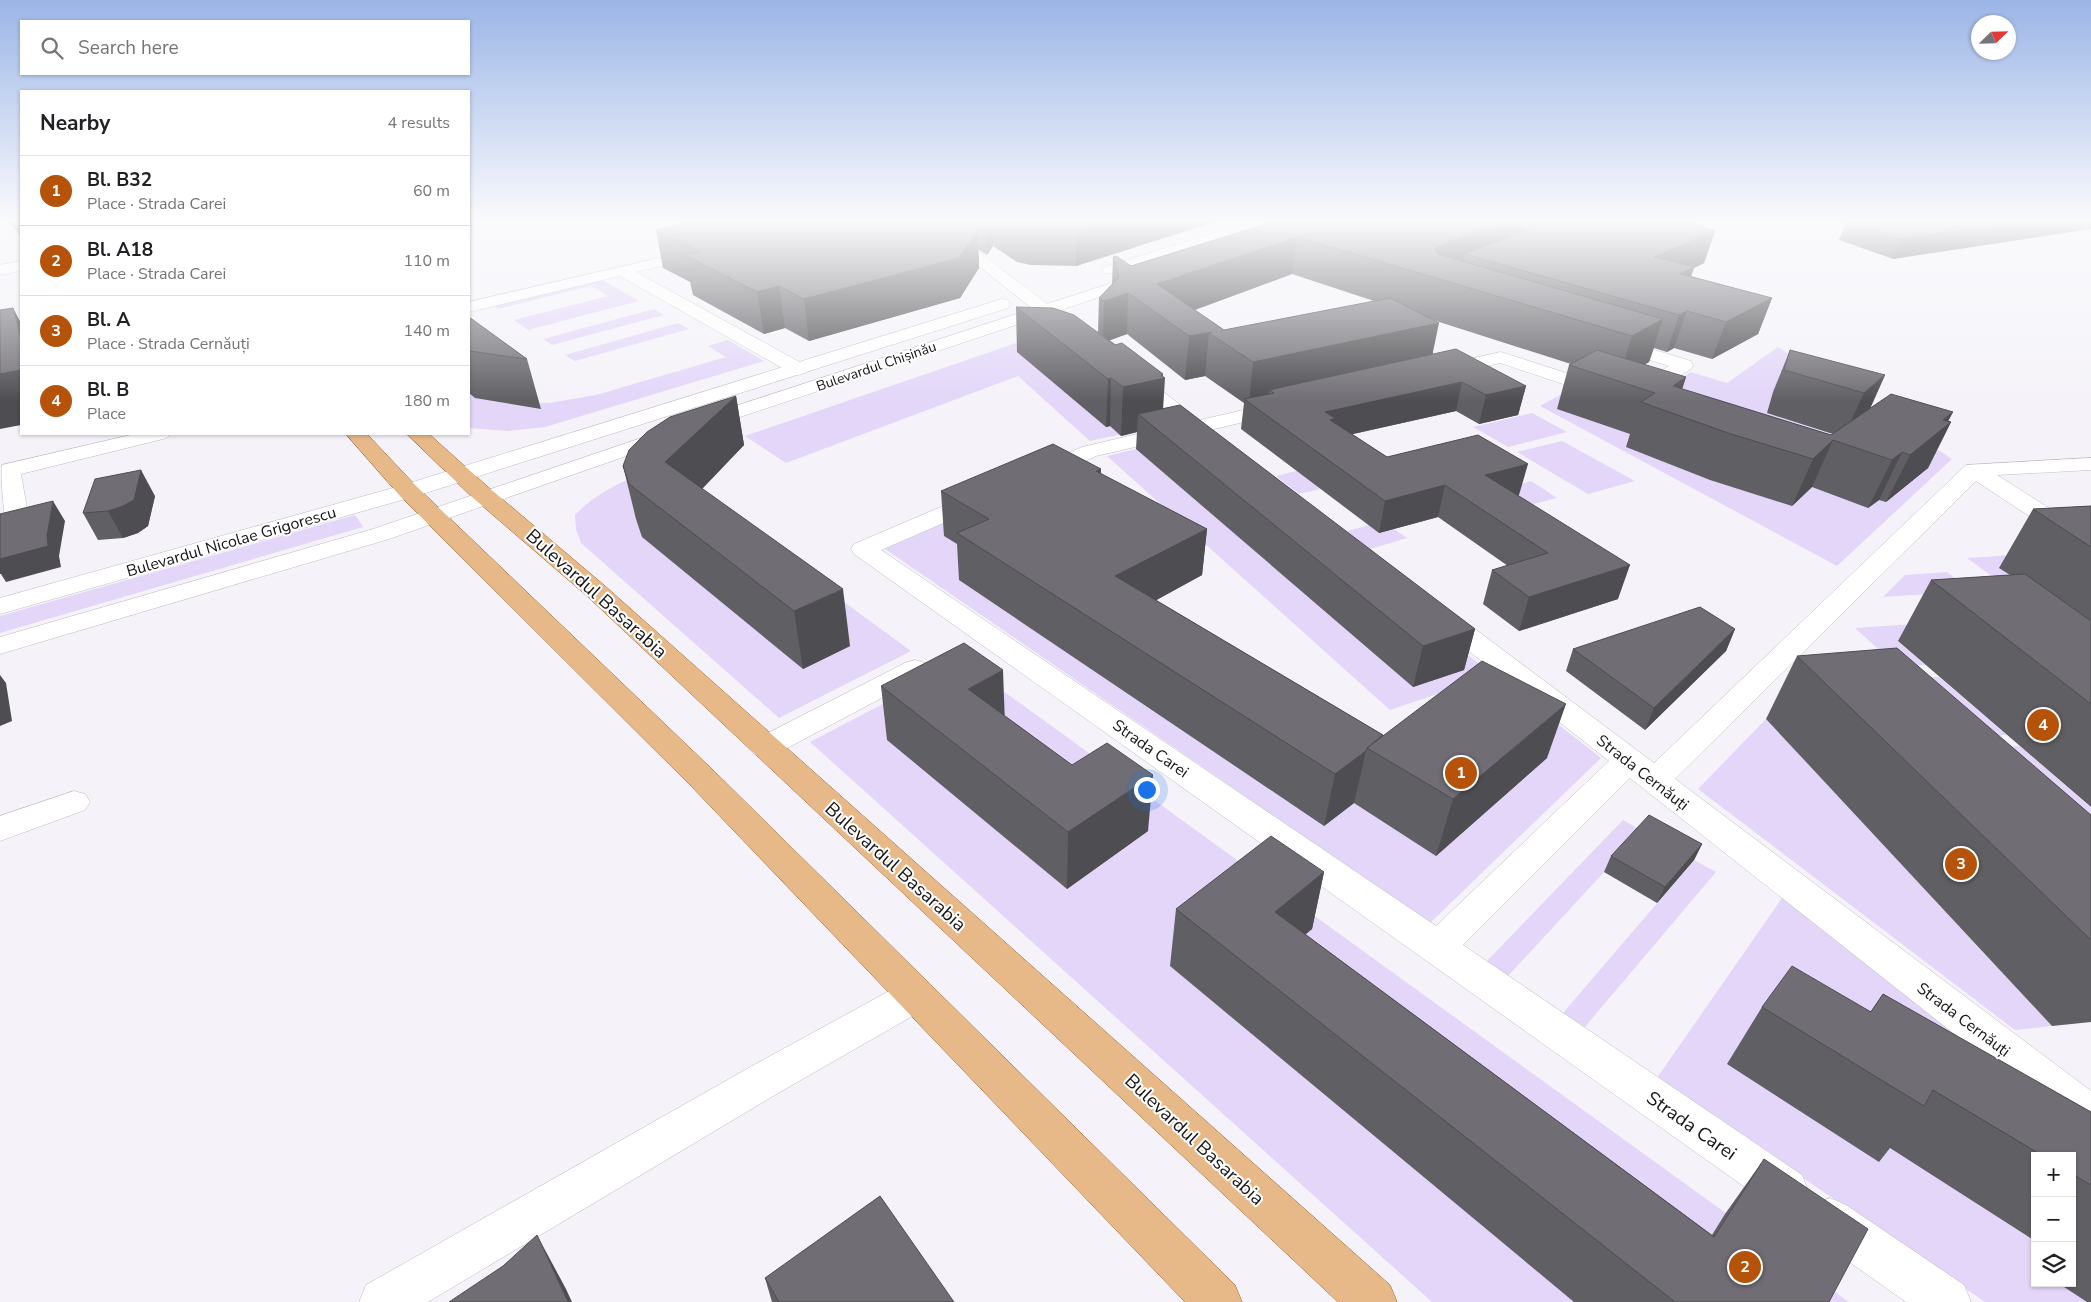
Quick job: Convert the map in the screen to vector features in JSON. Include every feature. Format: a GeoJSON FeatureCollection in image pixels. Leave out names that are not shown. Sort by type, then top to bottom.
{"type":"FeatureCollection","features":[{"type":"Feature","properties":{"kind":"main road"},"geometry":{"type":"LineString","coordinates":[[357,435],[408,491],[703,779],[1218,1302]]}},
{"type":"Feature","properties":{"kind":"main road","name":"Bulevardul Basarabia"},"geometry":{"type":"LineString","coordinates":[[418,435],[473,486],[596,590],[1372,1302]]}},
{"type":"Feature","properties":{"kind":"street"},"geometry":{"type":"LineString","coordinates":[[470,308],[582,281]]}},
{"type":"Feature","properties":{"kind":"street"},"geometry":{"type":"LineString","coordinates":[[640,281],[798,368]]}},
{"type":"Feature","properties":{"kind":"street"},"geometry":{"type":"LineString","coordinates":[[1007,281],[1027,296]]}},
{"type":"Feature","properties":{"kind":"street","name":"Bulevardul Chișinău"},"geometry":{"type":"LineString","coordinates":[[473,486],[1044,300],[1125,281]]}},
{"type":"Feature","properties":{"kind":"street","name":"Bulevardul Chișinău"},"geometry":{"type":"LineString","coordinates":[[432,515],[473,486],[798,368],[1027,296],[1044,300]]}},
{"type":"Feature","properties":{"kind":"street"},"geometry":{"type":"LineString","coordinates":[[1044,300],[1080,337]]}},
{"type":"Feature","properties":{"kind":"street"},"geometry":{"type":"LineString","coordinates":[[1427,374],[1501,357],[1627,396],[1684,365],[1596,338]]}},
{"type":"Feature","properties":{"kind":"street"},"geometry":{"type":"LineString","coordinates":[[1118,367],[1226,450]]}},
{"type":"Feature","properties":{"kind":"street"},"geometry":{"type":"LineString","coordinates":[[1021,481],[1089,451],[1292,405]]}},
{"type":"Feature","properties":{"kind":"street"},"geometry":{"type":"LineString","coordinates":[[17,520],[10,470],[156,435]]}},
{"type":"Feature","properties":{"kind":"street"},"geometry":{"type":"LineString","coordinates":[[1437,948],[1640,771],[1974,470],[2091,464]]}},
{"type":"Feature","properties":{"kind":"street"},"geometry":{"type":"LineString","coordinates":[[1974,470],[2091,546]]}},
{"type":"Feature","properties":{"kind":"street","name":"Bulevardul Nicolae Grigorescu"},"geometry":{"type":"LineString","coordinates":[[0,606],[408,491],[473,486]]}},
{"type":"Feature","properties":{"kind":"street","name":"Strada Carei"},"geometry":{"type":"LineString","coordinates":[[994,492],[863,550],[961,645],[1437,948],[1947,1302]]}},
{"type":"Feature","properties":{"kind":"street"},"geometry":{"type":"LineString","coordinates":[[0,646],[380,534],[432,515]]}},
{"type":"Feature","properties":{"kind":"street","name":"Strada Cernăuți"},"geometry":{"type":"LineString","coordinates":[[1421,601],[2091,1116]]}},
{"type":"Feature","properties":{"kind":"street"},"geometry":{"type":"LineString","coordinates":[[765,747],[961,645]]}},
{"type":"Feature","properties":{"kind":"street"},"geometry":{"type":"LineString","coordinates":[[0,830],[74,802]]}},
{"type":"Feature","properties":{"kind":"street"},"geometry":{"type":"LineString","coordinates":[[383,1302],[766,1079],[916,995]]}},
{"type":"Feature","properties":{"kind":"shaded area"},"geometry":{"type":"Polygon","coordinates":[[[594,281],[604,281],[639,301],[528,330],[514,320],[608,296],[591,286],[498,309],[493,305],[594,281]]]}},
{"type":"Feature","properties":{"kind":"shaded area"},"geometry":{"type":"Polygon","coordinates":[[[654,309],[664,315],[552,345],[543,339],[654,309]]]}},
{"type":"Feature","properties":{"kind":"shaded area"},"geometry":{"type":"Polygon","coordinates":[[[678,323],[689,329],[575,361],[565,355],[678,323]]]}},
{"type":"Feature","properties":{"kind":"shaded area"},"geometry":{"type":"Polygon","coordinates":[[[728,340],[764,361],[545,427],[508,431],[470,428],[470,392],[508,403],[549,403],[596,395],[726,357],[708,346],[728,340]]]}},
{"type":"Feature","properties":{"kind":"shaded area"},"geometry":{"type":"Polygon","coordinates":[[[1038,340],[1082,350],[1173,423],[1090,441],[1018,376],[786,463],[745,436],[1016,343],[1038,340]]]}},
{"type":"Feature","properties":{"kind":"shaded area"},"geometry":{"type":"Polygon","coordinates":[[[1778,347],[1952,459],[1837,566],[1540,406],[1576,386],[1636,405],[1691,372],[1727,383],[1778,347]]]}},
{"type":"Feature","properties":{"kind":"shaded area"},"geometry":{"type":"Polygon","coordinates":[[[1532,413],[1567,432],[1508,447],[1473,427],[1532,413]]]}},
{"type":"Feature","properties":{"kind":"shaded area"},"geometry":{"type":"Polygon","coordinates":[[[1191,436],[1493,675],[1390,710],[1107,456],[1191,436]]]}},
{"type":"Feature","properties":{"kind":"shaded area"},"geometry":{"type":"Polygon","coordinates":[[[1562,441],[1635,481],[1588,494],[1517,452],[1562,441]]]}},
{"type":"Feature","properties":{"kind":"shaded area"},"geometry":{"type":"Polygon","coordinates":[[[1087,460],[1138,505],[1029,557],[1346,750],[1514,690],[1601,758],[1430,923],[885,549],[1087,460]]]}},
{"type":"Feature","properties":{"kind":"shaded area"},"geometry":{"type":"Polygon","coordinates":[[[1312,467],[1327,478],[1312,482],[1320,489],[1299,494],[1276,476],[1312,467]]]}},
{"type":"Feature","properties":{"kind":"shaded area"},"geometry":{"type":"Polygon","coordinates":[[[631,478],[829,591],[911,651],[779,718],[581,543],[576,529],[575,515],[601,494],[631,478]]]}},
{"type":"Feature","properties":{"kind":"shaded area"},"geometry":{"type":"Polygon","coordinates":[[[1531,481],[1557,498],[1522,507],[1507,488],[1531,481]]]}},
{"type":"Feature","properties":{"kind":"shaded area"},"geometry":{"type":"Polygon","coordinates":[[[355,515],[363,527],[0,633],[0,616],[355,515]]]}},
{"type":"Feature","properties":{"kind":"shaded area"},"geometry":{"type":"Polygon","coordinates":[[[1369,525],[1394,529],[1407,538],[1370,549],[1347,531],[1369,525]]]}},
{"type":"Feature","properties":{"kind":"shaded area"},"geometry":{"type":"Polygon","coordinates":[[[2062,552],[2000,568],[2031,591],[2014,592],[1967,558],[2062,552]]]}},
{"type":"Feature","properties":{"kind":"shaded area"},"geometry":{"type":"Polygon","coordinates":[[[1947,572],[1972,591],[1883,597],[1905,575],[1947,572]]]}},
{"type":"Feature","properties":{"kind":"shaded area"},"geometry":{"type":"Polygon","coordinates":[[[1989,619],[1898,641],[1925,665],[1898,667],[1855,628],[1989,619]]]}},
{"type":"Feature","properties":{"kind":"shaded area"},"geometry":{"type":"Polygon","coordinates":[[[963,662],[1849,1302],[1432,1302],[810,742],[963,662]]]}},
{"type":"Feature","properties":{"kind":"shaded area"},"geometry":{"type":"Polygon","coordinates":[[[1939,677],[2007,735],[1979,737],[1912,678],[1939,677]]]}},
{"type":"Feature","properties":{"kind":"shaded area"},"geometry":{"type":"Polygon","coordinates":[[[1766,719],[2052,1026],[2015,1030],[1698,789],[1766,719]]]}},
{"type":"Feature","properties":{"kind":"shaded area"},"geometry":{"type":"Polygon","coordinates":[[[2020,746],[2091,808],[2091,827],[1991,748],[2020,746]]]}},
{"type":"Feature","properties":{"kind":"shaded area"},"geometry":{"type":"Polygon","coordinates":[[[1623,820],[1642,831],[1508,976],[1486,962],[1623,820]]]}},
{"type":"Feature","properties":{"kind":"shaded area"},"geometry":{"type":"Polygon","coordinates":[[[1694,860],[1716,872],[1584,1028],[1563,1013],[1694,860]]]}},
{"type":"Feature","properties":{"kind":"shaded area"},"geometry":{"type":"Polygon","coordinates":[[[1782,898],[2091,1137],[2091,1302],[1985,1302],[1657,1078],[1782,898]]]}},
{"type":"Feature","properties":{"kind":"building"},"geometry":{"type":"Polygon","coordinates":[[[735,281],[873,281],[804,299],[779,286],[757,292],[735,281]]]}},
{"type":"Feature","properties":{"kind":"building"},"geometry":{"type":"Polygon","coordinates":[[[1115,281],[1167,281],[1157,284],[1224,330],[1390,298],[1439,323],[1253,362],[1209,333],[1212,332],[1189,336],[1128,293],[1104,301],[1099,298],[1115,281]]]}},
{"type":"Feature","properties":{"kind":"building"},"geometry":{"type":"Polygon","coordinates":[[[1445,281],[1530,281],[1663,319],[1632,336],[1445,281]]]}},
{"type":"Feature","properties":{"kind":"building"},"geometry":{"type":"Polygon","coordinates":[[[1559,281],[1706,281],[1772,298],[1726,322],[1687,311],[1679,315],[1559,281]]]}},
{"type":"Feature","properties":{"kind":"building"},"geometry":{"type":"Polygon","coordinates":[[[1016,307],[1053,308],[1074,315],[1115,345],[1122,343],[1163,374],[1161,375],[1165,378],[1123,387],[1111,378],[1108,379],[1016,307]]]}},
{"type":"Feature","properties":{"kind":"building"},"geometry":{"type":"Polygon","coordinates":[[[13,308],[20,334],[20,370],[0,374],[0,310],[13,308]]]}},
{"type":"Feature","properties":{"kind":"building"},"geometry":{"type":"Polygon","coordinates":[[[470,318],[527,359],[470,351],[470,318]]]}},
{"type":"Feature","properties":{"kind":"building"},"geometry":{"type":"Polygon","coordinates":[[[1456,349],[1526,386],[1486,395],[1462,382],[1325,412],[1335,418],[1330,420],[1387,457],[1478,435],[1528,464],[1485,475],[1630,565],[1529,597],[1492,570],[1548,553],[1445,485],[1385,501],[1244,399],[1274,393],[1269,390],[1456,349]]]}},
{"type":"Feature","properties":{"kind":"building"},"geometry":{"type":"Polygon","coordinates":[[[1597,350],[1686,377],[1673,386],[1831,435],[1891,394],[1953,412],[1943,420],[1951,422],[1910,455],[1902,452],[1892,460],[1833,440],[1813,459],[1728,433],[1641,402],[1655,393],[1569,365],[1597,350]]]}},
{"type":"Feature","properties":{"kind":"building"},"geometry":{"type":"Polygon","coordinates":[[[1790,350],[1885,375],[1864,393],[1784,370],[1790,350]]]}},
{"type":"Feature","properties":{"kind":"building"},"geometry":{"type":"Polygon","coordinates":[[[736,396],[665,462],[843,589],[794,611],[629,484],[623,466],[629,450],[647,432],[670,417],[736,396]]]}},
{"type":"Feature","properties":{"kind":"building"},"geometry":{"type":"Polygon","coordinates":[[[1180,405],[1475,629],[1423,646],[1138,414],[1180,405]]]}},
{"type":"Feature","properties":{"kind":"building"},"geometry":{"type":"Polygon","coordinates":[[[1053,444],[1101,469],[1096,471],[1207,529],[1115,576],[1383,735],[1366,751],[1335,774],[957,533],[989,519],[941,491],[1053,444]]]}},
{"type":"Feature","properties":{"kind":"building"},"geometry":{"type":"Polygon","coordinates":[[[141,470],[134,500],[108,511],[83,513],[95,479],[141,470]]]}},
{"type":"Feature","properties":{"kind":"building"},"geometry":{"type":"Polygon","coordinates":[[[53,501],[47,535],[48,546],[0,559],[0,514],[53,501]]]}},
{"type":"Feature","properties":{"kind":"building"},"geometry":{"type":"Polygon","coordinates":[[[2091,506],[2091,547],[2033,509],[2091,506]]]}},
{"type":"Feature","properties":{"kind":"building"},"geometry":{"type":"Polygon","coordinates":[[[2025,574],[2091,621],[2091,704],[1931,580],[2025,574]]]}},
{"type":"Feature","properties":{"kind":"building"},"geometry":{"type":"Polygon","coordinates":[[[1700,607],[1735,629],[1654,708],[1573,649],[1700,607]]]}},
{"type":"Feature","properties":{"kind":"building"},"geometry":{"type":"Polygon","coordinates":[[[964,643],[1003,670],[968,689],[1072,765],[1107,743],[1153,775],[1068,832],[881,686],[964,643]]]}},
{"type":"Feature","properties":{"kind":"building"},"geometry":{"type":"Polygon","coordinates":[[[1897,648],[2091,815],[2091,940],[1797,656],[1897,648]]]}},
{"type":"Feature","properties":{"kind":"building"},"geometry":{"type":"Polygon","coordinates":[[[1482,661],[1566,704],[1453,799],[1367,748],[1482,661]]]}},
{"type":"Feature","properties":{"kind":"building"},"geometry":{"type":"Polygon","coordinates":[[[1649,815],[1702,844],[1665,887],[1611,856],[1649,815]]]}},
{"type":"Feature","properties":{"kind":"building"},"geometry":{"type":"Polygon","coordinates":[[[1271,836],[1324,872],[1275,912],[1714,1237],[1764,1159],[1868,1229],[1829,1302],[1675,1302],[1176,909],[1271,836]]]}},
{"type":"Feature","properties":{"kind":"building"},"geometry":{"type":"Polygon","coordinates":[[[1792,966],[1871,1012],[1883,994],[2091,1112],[2091,1185],[2076,1176],[2076,1152],[2036,1152],[1933,1090],[1924,1106],[1762,1007],[1792,966]]]}},
{"type":"Feature","properties":{"kind":"building"},"geometry":{"type":"Polygon","coordinates":[[[880,1196],[954,1302],[779,1302],[765,1278],[880,1196]]]}},
{"type":"Feature","properties":{"kind":"building"},"geometry":{"type":"Polygon","coordinates":[[[537,1235],[568,1302],[449,1302],[503,1266],[537,1235]]]}},
{"type":"Feature","properties":{"kind":"place","name":"Bl. B"},"geometry":{"type":"Point","coordinates":[2043,725]}},
{"type":"Feature","properties":{"kind":"place","name":"Bl. B32"},"geometry":{"type":"Point","coordinates":[1461,773]}},
{"type":"Feature","properties":{"kind":"place","name":"Bl. A"},"geometry":{"type":"Point","coordinates":[1961,864]}},
{"type":"Feature","properties":{"kind":"place","name":"Bl. A18"},"geometry":{"type":"Point","coordinates":[1745,1267]}}]}
